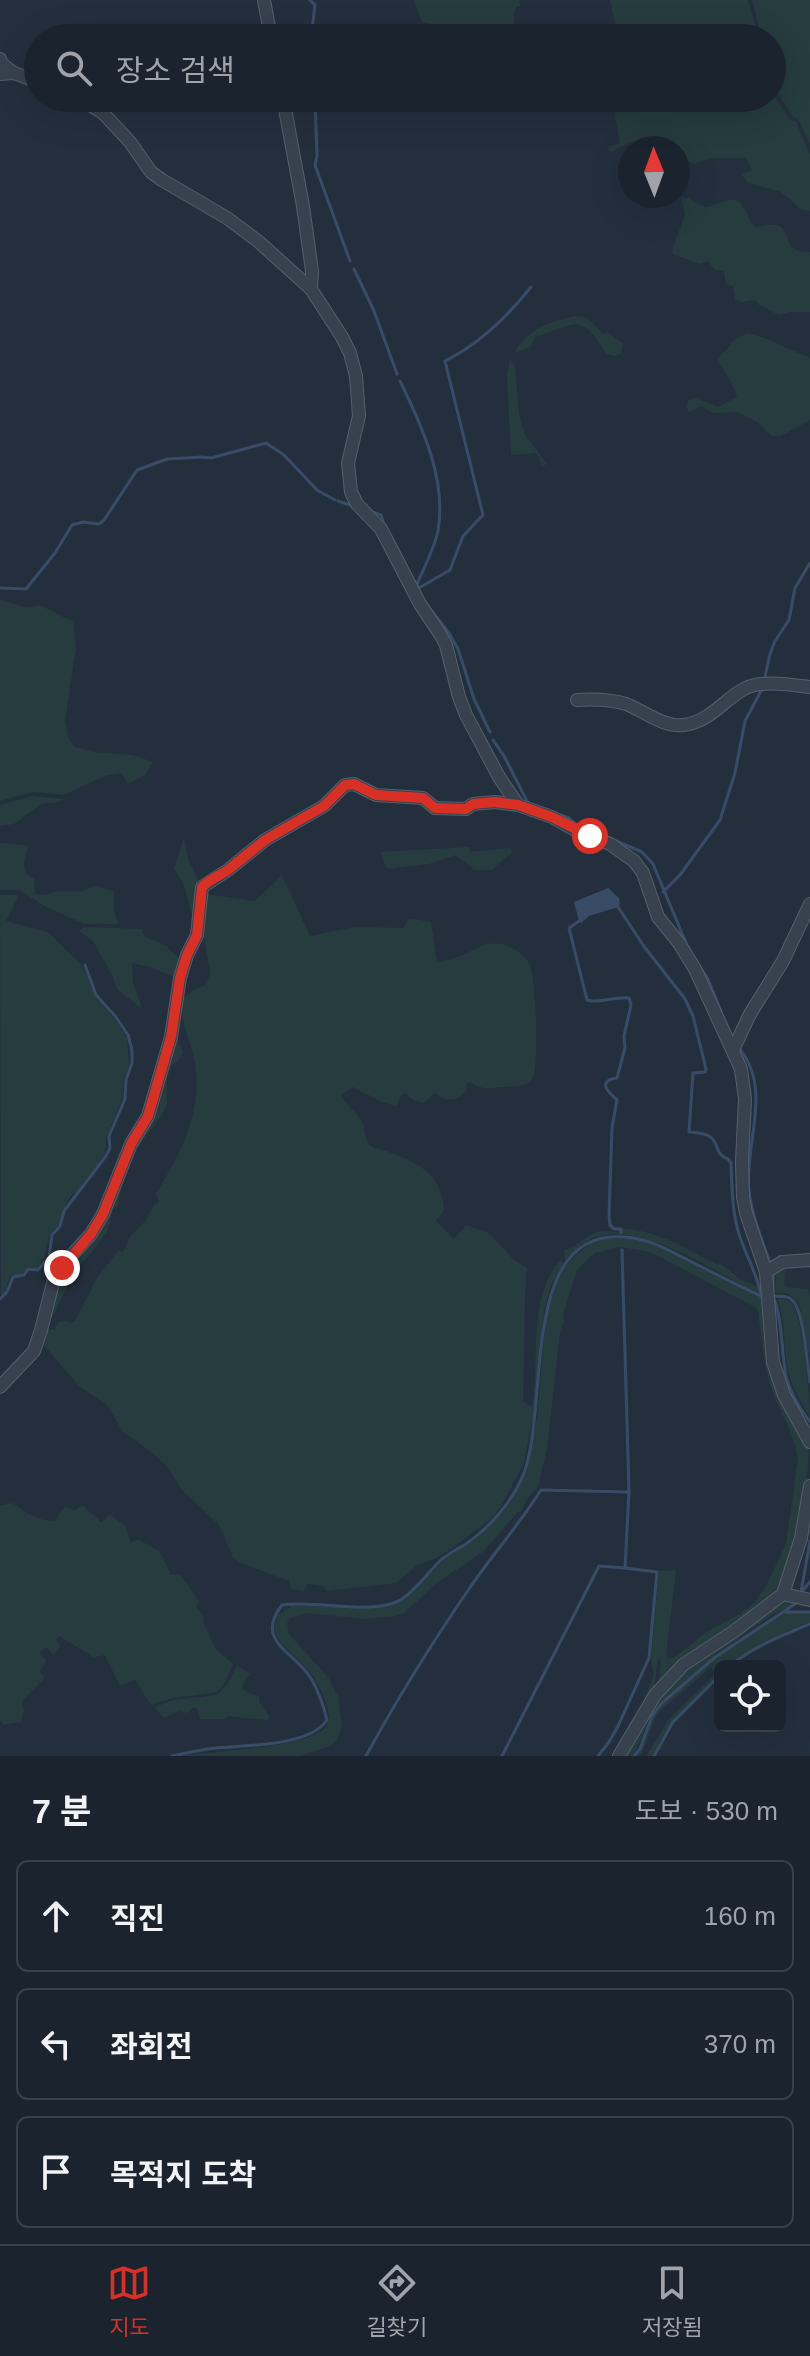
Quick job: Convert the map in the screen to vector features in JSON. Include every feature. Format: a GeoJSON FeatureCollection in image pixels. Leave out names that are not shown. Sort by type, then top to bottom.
{"type":"FeatureCollection","features":[{"type":"Feature","properties":{"kind":"street"},"geometry":{"type":"LineString","coordinates":[[264,0],[268,24]]}},
{"type":"Feature","properties":{"kind":"street"},"geometry":{"type":"LineString","coordinates":[[0,59],[14,73],[24,77]]}},
{"type":"Feature","properties":{"kind":"street"},"geometry":{"type":"LineString","coordinates":[[0,74],[14,73]]}},
{"type":"Feature","properties":{"kind":"street"},"geometry":{"type":"LineString","coordinates":[[101,112],[124,134],[151,172],[227,218],[311,289],[342,337],[356,376],[359,416],[348,463],[351,492],[357,504],[381,529],[420,604],[446,645],[466,715],[504,786],[518,805]]}},
{"type":"Feature","properties":{"kind":"street"},"geometry":{"type":"LineString","coordinates":[[286,112],[303,206],[312,271],[311,289]]}},
{"type":"Feature","properties":{"kind":"street"},"geometry":{"type":"LineString","coordinates":[[577,700],[614,701],[666,723],[682,726],[712,715],[744,688],[763,685],[810,687]]}},
{"type":"Feature","properties":{"kind":"street"},"geometry":{"type":"LineString","coordinates":[[0,1387],[34,1351],[54,1279],[91,1234],[103,1214],[131,1144],[148,1116],[171,1037],[180,978],[197,935],[202,887],[265,840],[324,806],[345,785],[354,784],[376,795],[423,798],[435,808],[466,809],[473,804],[495,802],[518,805],[610,844],[634,861],[643,873],[658,917],[695,969],[741,1069],[745,1099],[743,1197],[766,1272],[773,1362],[784,1395],[810,1442]]}},
{"type":"Feature","properties":{"kind":"street"},"geometry":{"type":"LineString","coordinates":[[733,1050],[750,1014],[783,961],[810,904]]}},
{"type":"Feature","properties":{"kind":"street"},"geometry":{"type":"LineString","coordinates":[[766,1272],[782,1262],[810,1260]]}},
{"type":"Feature","properties":{"kind":"street"},"geometry":{"type":"LineString","coordinates":[[619,1756],[655,1695],[683,1665],[783,1594],[801,1538],[810,1486]]}},
{"type":"Feature","properties":{"kind":"street"},"geometry":{"type":"LineString","coordinates":[[783,1594],[810,1600]]}},
{"type":"Feature","properties":{"kind":"green space"},"geometry":{"type":"Polygon","coordinates":[[[414,0],[519,0],[514,24],[422,23],[414,0]]]}},
{"type":"Feature","properties":{"kind":"green space"},"geometry":{"type":"Polygon","coordinates":[[[610,0],[748,0],[755,24],[616,24],[610,0]]]}},
{"type":"Feature","properties":{"kind":"green space"},"geometry":{"type":"Polygon","coordinates":[[[752,0],[810,0],[810,145],[798,119],[786,106],[786,24],[758,24],[752,0]]]}},
{"type":"Feature","properties":{"kind":"green space"},"geometry":{"type":"Polygon","coordinates":[[[616,112],[785,112],[796,122],[810,155],[810,211],[802,210],[781,192],[748,183],[742,175],[752,170],[746,158],[711,158],[690,163],[690,136],[619,136],[616,112]]]}},
{"type":"Feature","properties":{"kind":"green space"},"geometry":{"type":"Polygon","coordinates":[[[618,144],[616,150],[609,152],[608,147],[618,144]]]}},
{"type":"Feature","properties":{"kind":"green space"},"geometry":{"type":"Polygon","coordinates":[[[690,199],[705,207],[735,200],[755,228],[778,226],[792,247],[810,252],[810,312],[779,315],[755,300],[735,300],[733,286],[726,284],[724,271],[714,269],[708,261],[700,264],[673,254],[685,215],[683,208],[690,208],[690,199]]]}},
{"type":"Feature","properties":{"kind":"green space"},"geometry":{"type":"Polygon","coordinates":[[[576,316],[586,317],[603,334],[608,332],[623,344],[621,353],[616,356],[606,354],[590,331],[576,324],[535,337],[531,347],[514,353],[540,327],[576,316]]]}},
{"type":"Feature","properties":{"kind":"green space"},"geometry":{"type":"Polygon","coordinates":[[[747,333],[810,358],[810,420],[781,436],[772,436],[757,422],[737,412],[713,413],[701,406],[689,412],[686,407],[688,401],[695,398],[718,407],[737,397],[718,359],[733,341],[747,333]]]}},
{"type":"Feature","properties":{"kind":"green space"},"geometry":{"type":"Polygon","coordinates":[[[510,359],[515,366],[524,433],[547,464],[542,466],[536,453],[511,455],[507,375],[510,359]]]}},
{"type":"Feature","properties":{"kind":"green space"},"geometry":{"type":"Polygon","coordinates":[[[0,599],[24,607],[40,605],[73,622],[76,648],[65,721],[68,738],[75,747],[93,752],[133,755],[153,762],[145,775],[128,784],[122,773],[107,775],[64,795],[33,792],[0,801],[0,599]]]}},
{"type":"Feature","properties":{"kind":"green space"},"geometry":{"type":"Polygon","coordinates":[[[33,796],[64,799],[41,804],[14,824],[0,826],[0,805],[33,796]]]}},
{"type":"Feature","properties":{"kind":"green space"},"geometry":{"type":"Polygon","coordinates":[[[184,837],[188,859],[201,886],[195,925],[183,882],[174,869],[184,837]]]}},
{"type":"Feature","properties":{"kind":"green space"},"geometry":{"type":"Polygon","coordinates":[[[0,843],[28,845],[24,863],[26,874],[34,879],[35,894],[82,891],[93,886],[114,891],[118,924],[85,924],[48,908],[19,890],[0,890],[0,843]]]}},
{"type":"Feature","properties":{"kind":"green space"},"geometry":{"type":"Polygon","coordinates":[[[469,847],[470,852],[511,848],[512,853],[491,870],[474,870],[456,855],[429,864],[387,869],[380,852],[469,847]]]}},
{"type":"Feature","properties":{"kind":"green space"},"geometry":{"type":"Polygon","coordinates":[[[282,875],[310,936],[355,927],[404,928],[409,918],[431,922],[437,963],[495,943],[509,946],[521,955],[530,965],[532,973],[536,1056],[533,1077],[527,1083],[487,1088],[470,1082],[466,1083],[467,1090],[455,1099],[448,1100],[435,1093],[423,1103],[413,1100],[406,1093],[400,1096],[397,1106],[353,1087],[341,1095],[361,1120],[371,1146],[409,1160],[433,1178],[444,1210],[436,1221],[454,1239],[466,1225],[489,1233],[513,1259],[527,1268],[523,1401],[532,1407],[539,1311],[550,1275],[561,1259],[563,1265],[551,1285],[544,1312],[536,1402],[524,1463],[502,1505],[492,1518],[451,1549],[416,1566],[396,1583],[327,1591],[323,1586],[308,1584],[304,1591],[291,1589],[289,1581],[239,1562],[233,1557],[219,1525],[182,1490],[165,1464],[123,1432],[107,1405],[79,1386],[42,1343],[57,1283],[99,1227],[112,1203],[131,1153],[151,1118],[172,1045],[180,1001],[193,990],[206,985],[210,974],[203,929],[205,894],[255,901],[282,875]],[[182,1012],[177,1039],[183,1052],[172,1065],[167,1078],[164,1112],[135,1151],[107,1232],[77,1267],[46,1330],[54,1330],[58,1322],[75,1321],[97,1278],[118,1251],[123,1252],[130,1237],[159,1202],[156,1194],[180,1151],[195,1105],[195,1064],[182,1012]]]}},
{"type":"Feature","properties":{"kind":"green space"},"geometry":{"type":"Polygon","coordinates":[[[0,895],[19,895],[6,921],[48,932],[82,965],[96,998],[127,1038],[129,1064],[122,1099],[106,1138],[103,1157],[68,1200],[59,1223],[51,1233],[41,1264],[37,1269],[28,1267],[22,1274],[10,1276],[1,1297],[0,895]]]}},
{"type":"Feature","properties":{"kind":"green space"},"geometry":{"type":"Polygon","coordinates":[[[83,927],[142,929],[144,936],[166,946],[181,960],[177,978],[132,963],[133,983],[143,1010],[117,989],[93,941],[79,931],[83,927]]]}},
{"type":"Feature","properties":{"kind":"green space"},"geometry":{"type":"Polygon","coordinates":[[[623,1229],[661,1237],[718,1265],[720,1263],[740,1279],[758,1287],[758,1294],[678,1251],[633,1236],[612,1234],[593,1238],[565,1261],[564,1250],[589,1236],[602,1231],[622,1234],[623,1229]]]}},
{"type":"Feature","properties":{"kind":"green space"},"geometry":{"type":"Polygon","coordinates":[[[603,1238],[636,1239],[659,1246],[764,1299],[766,1326],[809,1452],[805,1507],[780,1589],[658,1686],[661,1660],[658,1659],[654,1691],[616,1756],[612,1756],[634,1721],[654,1676],[651,1658],[659,1570],[676,1571],[666,1655],[669,1659],[705,1633],[741,1613],[754,1603],[766,1586],[786,1544],[798,1459],[768,1378],[758,1310],[646,1251],[619,1247],[595,1253],[577,1270],[563,1315],[547,1449],[538,1487],[521,1512],[484,1551],[438,1582],[404,1613],[366,1619],[306,1613],[290,1618],[287,1623],[289,1634],[328,1677],[338,1696],[342,1727],[336,1741],[301,1756],[182,1756],[283,1744],[318,1733],[329,1720],[325,1701],[310,1672],[276,1636],[274,1629],[278,1615],[293,1605],[369,1608],[405,1599],[445,1559],[479,1536],[502,1513],[527,1469],[537,1418],[546,1317],[556,1283],[574,1257],[603,1238]]]}},
{"type":"Feature","properties":{"kind":"green space"},"geometry":{"type":"Polygon","coordinates":[[[810,1263],[810,1268],[789,1267],[785,1272],[784,1284],[808,1289],[810,1361],[799,1302],[788,1294],[775,1293],[776,1267],[810,1263]]]}},
{"type":"Feature","properties":{"kind":"green space"},"geometry":{"type":"Polygon","coordinates":[[[777,1299],[790,1302],[797,1313],[810,1417],[789,1376],[777,1299]]]}},
{"type":"Feature","properties":{"kind":"green space"},"geometry":{"type":"Polygon","coordinates":[[[12,1503],[48,1521],[54,1521],[65,1506],[75,1511],[82,1505],[101,1522],[110,1514],[125,1526],[131,1543],[138,1539],[160,1552],[171,1575],[180,1574],[199,1601],[196,1606],[204,1616],[203,1621],[215,1648],[233,1664],[217,1692],[173,1698],[151,1705],[135,1680],[120,1686],[105,1655],[93,1657],[59,1636],[56,1639],[60,1646],[54,1655],[46,1647],[39,1653],[46,1661],[39,1672],[45,1678],[22,1701],[24,1711],[21,1722],[3,1725],[0,1720],[0,1506],[12,1503]]]}},
{"type":"Feature","properties":{"kind":"green space"},"geometry":{"type":"Polygon","coordinates":[[[810,1602],[810,1606],[792,1605],[770,1616],[713,1657],[659,1704],[650,1715],[632,1756],[624,1756],[648,1713],[676,1677],[777,1603],[810,1602]]]}},
{"type":"Feature","properties":{"kind":"green space"},"geometry":{"type":"Polygon","coordinates":[[[785,1612],[810,1613],[810,1622],[758,1646],[737,1660],[714,1660],[714,1672],[711,1667],[661,1710],[641,1755],[635,1756],[662,1705],[714,1659],[785,1612]]]}},
{"type":"Feature","properties":{"kind":"green space"},"geometry":{"type":"Polygon","coordinates":[[[237,1665],[250,1674],[242,1686],[245,1691],[259,1697],[259,1702],[270,1717],[267,1720],[227,1716],[224,1719],[200,1719],[194,1707],[187,1713],[179,1711],[163,1718],[155,1707],[173,1700],[216,1695],[228,1684],[237,1665]]]}},
{"type":"Feature","properties":{"kind":"green space"},"geometry":{"type":"Polygon","coordinates":[[[714,1675],[714,1680],[671,1722],[652,1756],[646,1756],[669,1719],[714,1675]]]}},
{"type":"Feature","properties":{"kind":"water"},"geometry":{"type":"Polygon","coordinates":[[[608,888],[619,898],[618,907],[589,916],[581,923],[574,902],[608,888]]]}},
{"type":"Feature","properties":{"kind":"waterway"},"geometry":{"type":"LineString","coordinates":[[310,0],[315,5],[313,24]]}},
{"type":"Feature","properties":{"kind":"waterway"},"geometry":{"type":"LineString","coordinates":[[315,112],[315,165],[350,261]]}},
{"type":"Feature","properties":{"kind":"waterway"},"geometry":{"type":"LineString","coordinates":[[354,269],[374,311],[397,374]]}},
{"type":"Feature","properties":{"kind":"waterway"},"geometry":{"type":"LineString","coordinates":[[419,588],[450,570],[463,536],[483,515],[445,361],[492,329],[531,287]]}},
{"type":"Feature","properties":{"kind":"waterway"},"geometry":{"type":"LineString","coordinates":[[400,381],[431,454],[439,492],[438,531],[417,584],[419,590]]}},
{"type":"Feature","properties":{"kind":"waterway"},"geometry":{"type":"LineString","coordinates":[[0,588],[26,589],[55,553],[72,525],[83,522],[99,524],[137,470],[167,459],[211,458],[266,443],[284,455],[317,490],[335,500]]}},
{"type":"Feature","properties":{"kind":"waterway"},"geometry":{"type":"LineString","coordinates":[[338,501],[353,506]]}},
{"type":"Feature","properties":{"kind":"waterway"},"geometry":{"type":"LineString","coordinates":[[372,512],[381,515],[384,525]]}},
{"type":"Feature","properties":{"kind":"waterway"},"geometry":{"type":"LineString","coordinates":[[388,531],[403,559]]}},
{"type":"Feature","properties":{"kind":"waterway"},"geometry":{"type":"LineString","coordinates":[[764,681],[775,641],[789,620],[795,588],[810,563]]}},
{"type":"Feature","properties":{"kind":"waterway"},"geometry":{"type":"LineString","coordinates":[[431,610],[458,649],[474,699],[490,732]]}},
{"type":"Feature","properties":{"kind":"waterway"},"geometry":{"type":"LineString","coordinates":[[663,892],[680,875],[720,820],[735,773],[745,721],[762,689]]}},
{"type":"Feature","properties":{"kind":"waterway"},"geometry":{"type":"LineString","coordinates":[[493,740],[528,803]]}},
{"type":"Feature","properties":{"kind":"waterway"},"geometry":{"type":"LineString","coordinates":[[561,815],[578,826]]}},
{"type":"Feature","properties":{"kind":"waterway"},"geometry":{"type":"LineString","coordinates":[[607,837],[642,852],[653,864],[686,943]]}},
{"type":"Feature","properties":{"kind":"waterway"},"geometry":{"type":"LineString","coordinates":[[618,907],[685,999],[693,1016],[706,1069],[705,1072],[693,1073],[689,1132],[713,1139],[719,1152],[731,1163],[737,1228],[761,1296]]}},
{"type":"Feature","properties":{"kind":"waterway"},"geometry":{"type":"LineString","coordinates":[[579,921],[569,928],[587,1000],[629,998],[631,1005],[617,1078],[606,1084],[617,1100],[612,1128],[610,1225],[621,1229],[621,1233]]}},
{"type":"Feature","properties":{"kind":"waterway"},"geometry":{"type":"LineString","coordinates":[[0,1299],[7,1292],[13,1277],[24,1275],[28,1269],[38,1270],[49,1257],[52,1235],[60,1226],[64,1211],[110,1148],[109,1136],[125,1099],[126,1080],[132,1063],[128,1035],[96,995],[85,965]]}},
{"type":"Feature","properties":{"kind":"waterway"},"geometry":{"type":"LineString","coordinates":[[700,967],[721,1011]]}},
{"type":"Feature","properties":{"kind":"waterway"},"geometry":{"type":"LineString","coordinates":[[738,1047],[749,1063],[754,1080],[756,1098],[749,1191],[770,1263]]}},
{"type":"Feature","properties":{"kind":"waterway"},"geometry":{"type":"LineString","coordinates":[[172,1756],[215,1748],[275,1743],[318,1729],[327,1720],[316,1689],[307,1673],[273,1635],[272,1627],[282,1605],[376,1607],[390,1604],[407,1595],[441,1560],[475,1537],[498,1516],[521,1480],[530,1451],[543,1332],[551,1294],[566,1263],[589,1243],[623,1237],[643,1240],[761,1296]]}},
{"type":"Feature","properties":{"kind":"waterway"},"geometry":{"type":"LineString","coordinates":[[502,1756],[599,1566],[625,1568],[629,1492],[622,1250]]}},
{"type":"Feature","properties":{"kind":"waterway"},"geometry":{"type":"LineString","coordinates":[[773,1271],[773,1287]]}},
{"type":"Feature","properties":{"kind":"waterway"},"geometry":{"type":"LineString","coordinates":[[773,1296],[788,1297],[796,1306],[810,1382]]}},
{"type":"Feature","properties":{"kind":"waterway"},"geometry":{"type":"LineString","coordinates":[[774,1299],[786,1376],[810,1422]]}},
{"type":"Feature","properties":{"kind":"waterway"},"geometry":{"type":"LineString","coordinates":[[366,1756],[442,1630],[541,1490],[629,1492]]}},
{"type":"Feature","properties":{"kind":"waterway"},"geometry":{"type":"LineString","coordinates":[[801,1592],[810,1541]]}},
{"type":"Feature","properties":{"kind":"waterway"},"geometry":{"type":"LineString","coordinates":[[598,1756],[618,1726],[649,1658],[657,1572],[625,1568]]}},
{"type":"Feature","properties":{"kind":"waterway"},"geometry":{"type":"LineString","coordinates":[[803,1590],[810,1582]]}},
{"type":"Feature","properties":{"kind":"waterway"},"geometry":{"type":"LineString","coordinates":[[634,1756],[640,1749],[652,1716],[661,1704],[714,1658],[795,1604]]}},
{"type":"Feature","properties":{"kind":"waterway"},"geometry":{"type":"LineString","coordinates":[[786,1612],[810,1612]]}},
{"type":"Feature","properties":{"kind":"waterway"},"geometry":{"type":"LineString","coordinates":[[738,1660],[778,1637],[810,1624]]}},
{"type":"Feature","properties":{"kind":"waterway"},"geometry":{"type":"LineString","coordinates":[[654,1756],[673,1722],[714,1681]]}},
{"type":"Feature","properties":{"kind":"route"},"geometry":{"type":"LineString","coordinates":[[62,1268],[91,1234],[103,1214],[131,1144],[148,1116],[171,1037],[180,978],[197,935],[202,887],[208,882],[265,840],[324,806],[345,785],[354,784],[376,795],[423,798],[435,808],[466,809],[473,804],[495,802],[518,805],[552,817],[590,836]]}}]}
